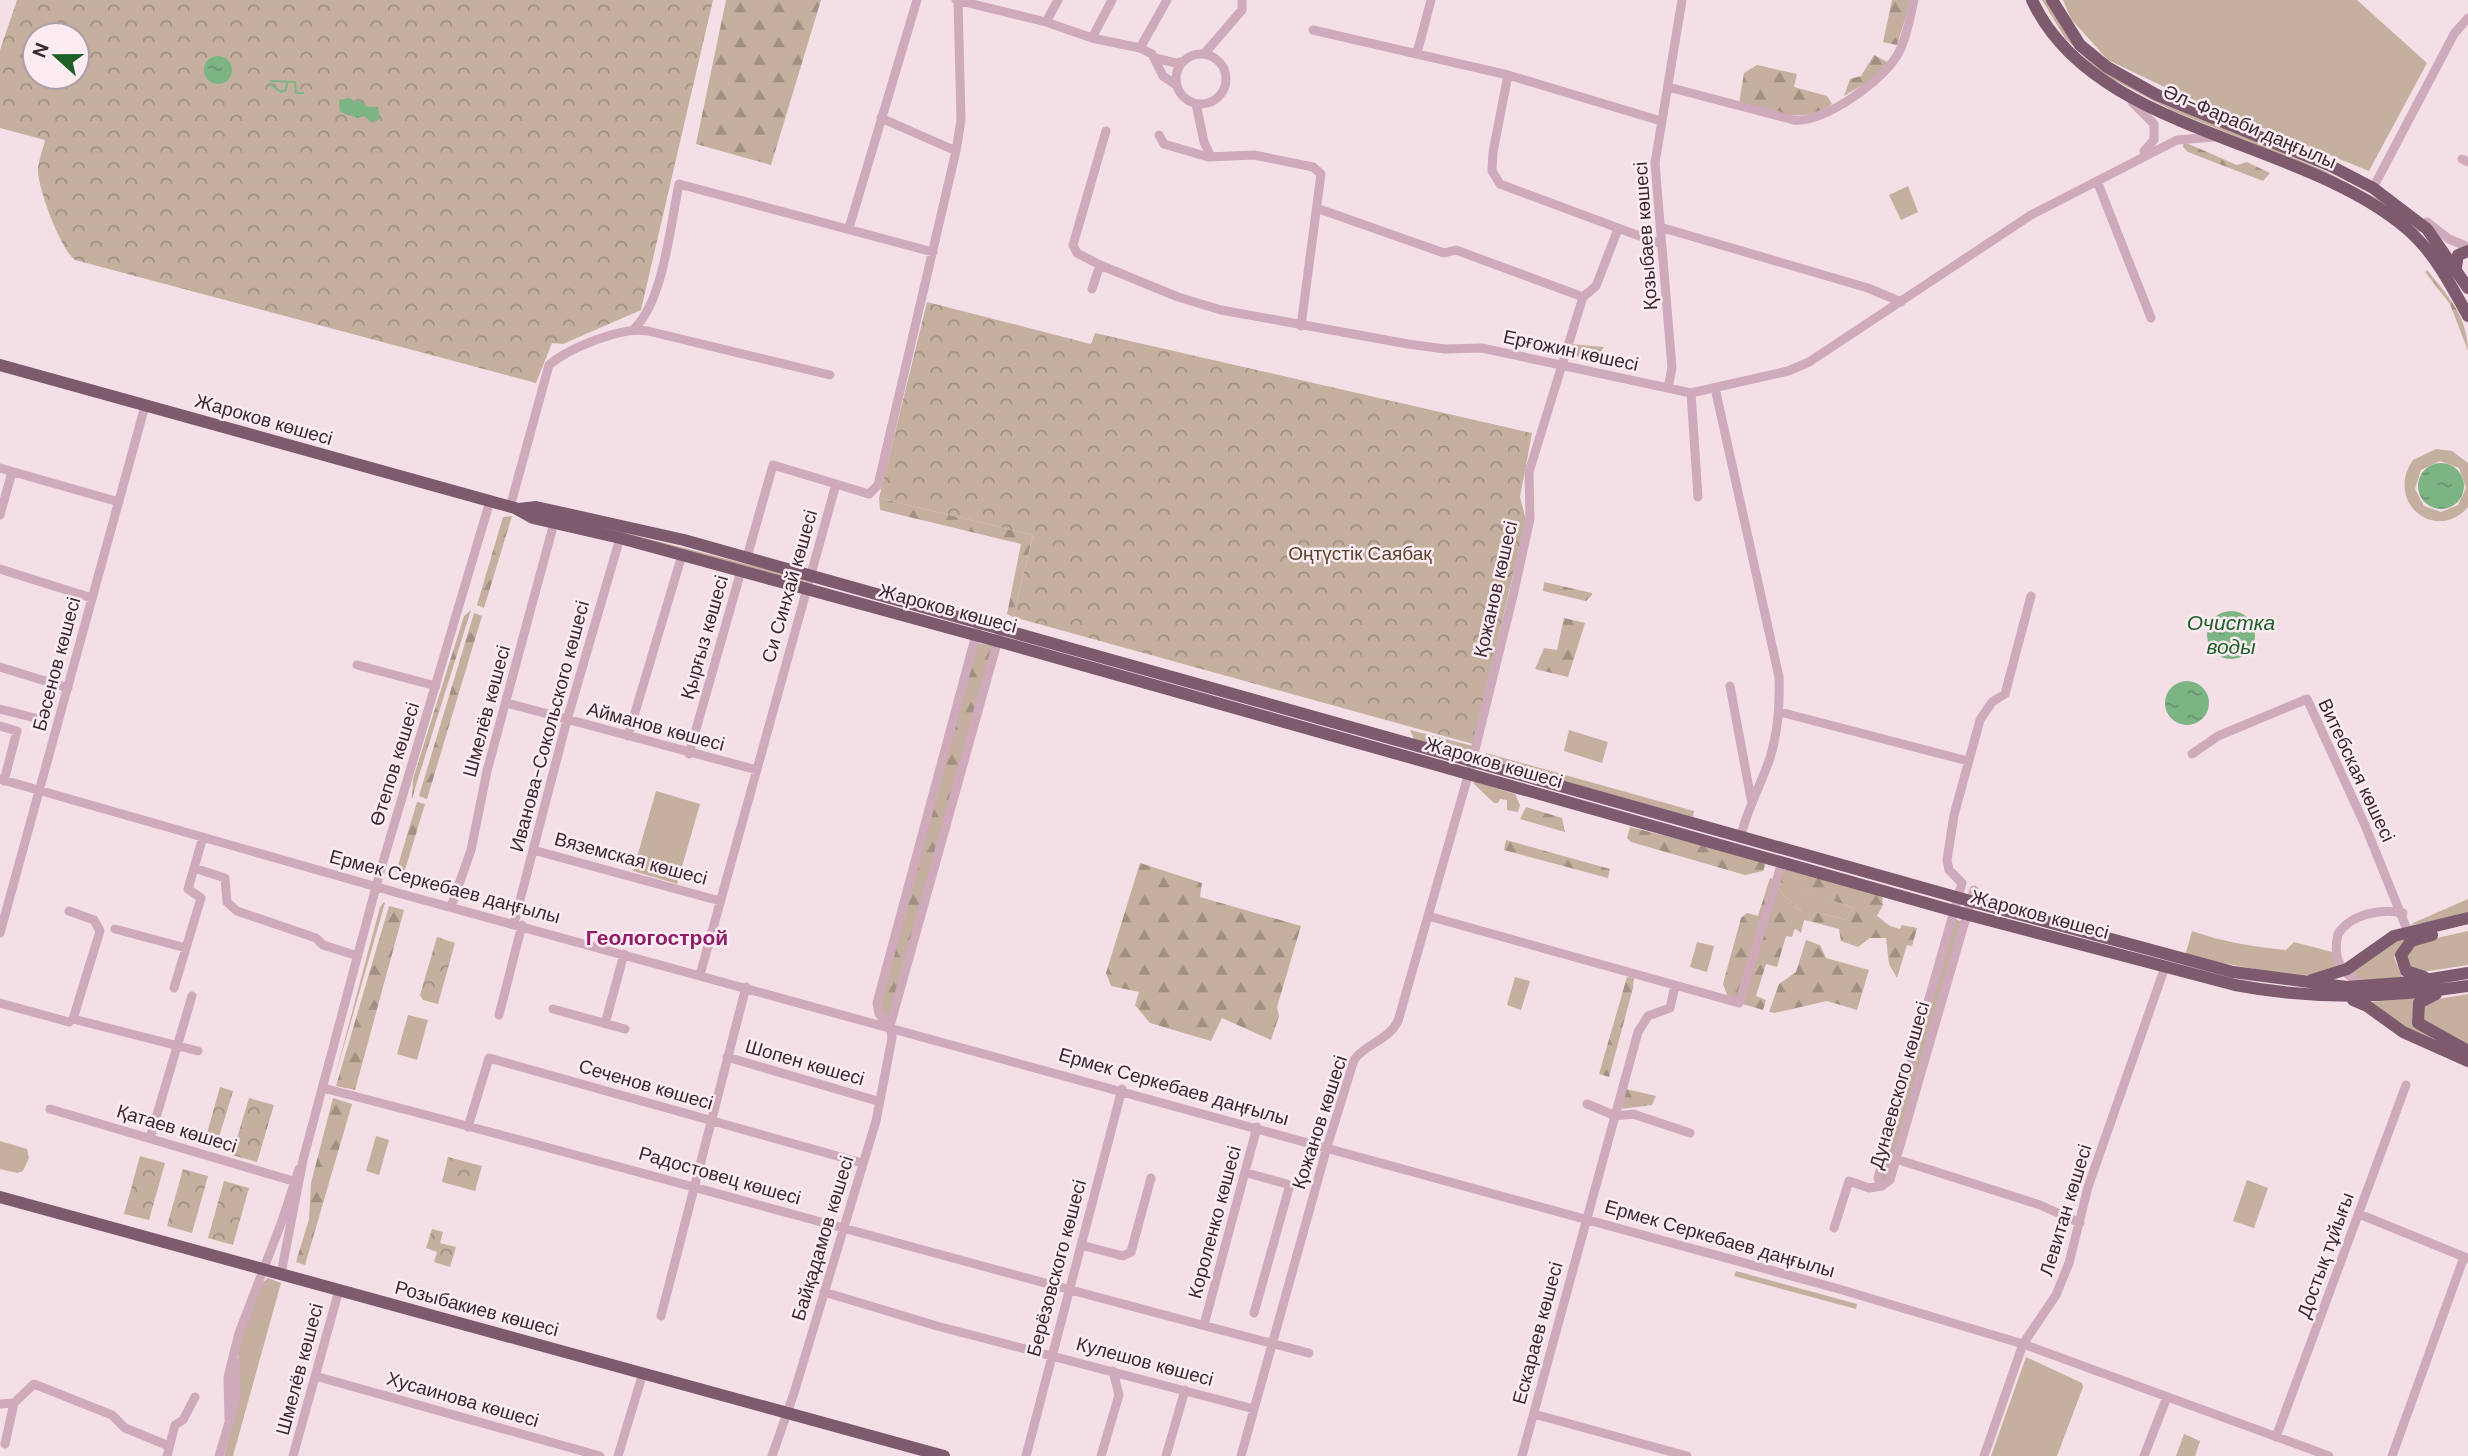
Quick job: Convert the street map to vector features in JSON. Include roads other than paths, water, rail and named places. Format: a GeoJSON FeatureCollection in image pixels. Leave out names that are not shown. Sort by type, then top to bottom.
{"type":"FeatureCollection","features":[{"type":"Feature","properties":{"kind":"main road","name":"Әл-Фараби даңғылы"},"geometry":{"type":"LineString","coordinates":[[2032,0],[2060,43],[2096,76],[2150,106],[2323,177],[2369,201],[2421,242],[2468,316]]}},
{"type":"Feature","properties":{"kind":"main road","name":"Әл-Фараби даңғылы"},"geometry":{"type":"LineString","coordinates":[[2052,0],[2080,45],[2107,67],[2157,95],[2331,166],[2373,188],[2427,229],[2456,267],[2468,288]]}},
{"type":"Feature","properties":{"kind":"main road"},"geometry":{"type":"LineString","coordinates":[[2456,267],[2458,255],[2468,249]]}},
{"type":"Feature","properties":{"kind":"main road","name":"Жароков көшесі"},"geometry":{"type":"LineString","coordinates":[[0,365],[490,501],[514,508],[533,518],[620,538],[807,589],[978,629]]}},
{"type":"Feature","properties":{"kind":"main road","name":"Жароков көшесі"},"geometry":{"type":"LineString","coordinates":[[514,508],[536,508],[610,523],[747,557],[1468,776],[1782,862],[1886,884],[1966,893],[2233,972],[2321,985],[2364,986],[2468,973]]}},
{"type":"Feature","properties":{"kind":"main road","name":"Жароков көшесі"},"geometry":{"type":"LineString","coordinates":[[1146,677],[1741,835],[1886,884],[1960,913],[2266,991],[2346,998],[2461,987]]}},
{"type":"Feature","properties":{"kind":"main road"},"geometry":{"type":"LineString","coordinates":[[2280,979],[2317,980],[2343,972],[2385,940],[2468,918]]}},
{"type":"Feature","properties":{"kind":"main road"},"geometry":{"type":"LineString","coordinates":[[2439,978],[2415,976],[2406,971],[2401,960],[2404,949],[2417,938],[2468,927]]}},
{"type":"Feature","properties":{"kind":"main road"},"geometry":{"type":"LineString","coordinates":[[2461,987],[2424,999],[2416,1016],[2422,1027],[2468,1051]]}},
{"type":"Feature","properties":{"kind":"main road"},"geometry":{"type":"LineString","coordinates":[[2346,998],[2368,1006],[2418,1040],[2468,1061]]}},
{"type":"Feature","properties":{"kind":"main road","name":"Розыбакиев көшесі"},"geometry":{"type":"LineString","coordinates":[[0,1197],[944,1456]]}},
{"type":"Feature","properties":{"kind":"street"},"geometry":{"type":"LineString","coordinates":[[849,228],[917,0]]}},
{"type":"Feature","properties":{"kind":"street"},"geometry":{"type":"LineString","coordinates":[[747,557],[773,466],[869,494],[878,485],[956,151],[961,120],[957,0],[1046,22],[1092,38],[1140,48],[1155,58],[1176,63],[1193,55],[1204,54],[1218,61],[1226,80],[1218,97],[1211,102],[1196,104],[1183,97],[1176,85],[1164,76],[1155,58]]}},
{"type":"Feature","properties":{"kind":"street"},"geometry":{"type":"LineString","coordinates":[[1046,22],[1058,0]]}},
{"type":"Feature","properties":{"kind":"street"},"geometry":{"type":"LineString","coordinates":[[1092,38],[1112,0]]}},
{"type":"Feature","properties":{"kind":"street"},"geometry":{"type":"LineString","coordinates":[[1140,48],[1167,0]]}},
{"type":"Feature","properties":{"kind":"street"},"geometry":{"type":"LineString","coordinates":[[1204,54],[1242,10],[1242,0]]}},
{"type":"Feature","properties":{"kind":"street"},"geometry":{"type":"LineString","coordinates":[[1417,53],[1431,0]]}},
{"type":"Feature","properties":{"kind":"street","name":"Қозыбаев көшесі"},"geometry":{"type":"LineString","coordinates":[[1668,388],[1672,368],[1655,163],[1682,0]]}},
{"type":"Feature","properties":{"kind":"street"},"geometry":{"type":"LineString","coordinates":[[1668,87],[1794,120],[1814,119],[1865,89],[1890,65],[1902,45],[1914,0]]}},
{"type":"Feature","properties":{"kind":"street"},"geometry":{"type":"LineString","coordinates":[[2467,18],[2454,34],[2373,188],[2409,208],[2449,239],[2468,249]]}},
{"type":"Feature","properties":{"kind":"street"},"geometry":{"type":"LineString","coordinates":[[1313,30],[1508,75],[1661,121]]}},
{"type":"Feature","properties":{"kind":"street"},"geometry":{"type":"LineString","coordinates":[[1176,85],[1177,72],[1184,61]]}},
{"type":"Feature","properties":{"kind":"street"},"geometry":{"type":"LineString","coordinates":[[1508,75],[1493,152],[1492,171],[1500,184],[1661,244]]}},
{"type":"Feature","properties":{"kind":"street","name":"Ерғожин көшесі"},"geometry":{"type":"LineString","coordinates":[[2096,76],[2144,111],[2154,124],[2154,140],[2137,158]]}},
{"type":"Feature","properties":{"kind":"street"},"geometry":{"type":"LineString","coordinates":[[1196,104],[1204,142],[1211,157]]}},
{"type":"Feature","properties":{"kind":"street"},"geometry":{"type":"LineString","coordinates":[[881,118],[956,151]]}},
{"type":"Feature","properties":{"kind":"street","name":"Ерғожин көшесі"},"geometry":{"type":"LineString","coordinates":[[1106,131],[1073,245],[1077,253],[1100,265],[1178,297],[1221,310],[1445,349],[1482,348],[1691,393],[1788,371],[1809,362],[2031,215],[2137,158],[2188,136],[2223,137]]}},
{"type":"Feature","properties":{"kind":"street"},"geometry":{"type":"LineString","coordinates":[[1159,135],[1164,144],[1211,157],[1254,155],[1313,167],[1321,174],[1301,326]]}},
{"type":"Feature","properties":{"kind":"street"},"geometry":{"type":"LineString","coordinates":[[2097,181],[2151,318]]}},
{"type":"Feature","properties":{"kind":"street"},"geometry":{"type":"LineString","coordinates":[[514,508],[549,365],[559,357],[635,328],[644,319],[653,300],[679,184],[933,252]]}},
{"type":"Feature","properties":{"kind":"street"},"geometry":{"type":"LineString","coordinates":[[1322,210],[1444,253],[1456,250],[1583,297]]}},
{"type":"Feature","properties":{"kind":"street"},"geometry":{"type":"LineString","coordinates":[[1660,227],[1868,288],[1901,302]]}},
{"type":"Feature","properties":{"kind":"street","name":"Қожанов көшесі"},"geometry":{"type":"LineString","coordinates":[[1241,1456],[1354,1060],[1363,1051],[1387,1037],[1398,1021],[1472,762],[1530,519],[1529,472],[1583,297],[1595,286],[1618,229]]}},
{"type":"Feature","properties":{"kind":"street"},"geometry":{"type":"LineString","coordinates":[[1092,289],[1100,265]]}},
{"type":"Feature","properties":{"kind":"street"},"geometry":{"type":"LineString","coordinates":[[635,328],[830,375]]}},
{"type":"Feature","properties":{"kind":"street"},"geometry":{"type":"LineString","coordinates":[[1715,388],[1780,677],[1780,712],[1770,758],[1751,800],[1741,835]]}},
{"type":"Feature","properties":{"kind":"street"},"geometry":{"type":"LineString","coordinates":[[1691,393],[1698,498]]}},
{"type":"Feature","properties":{"kind":"street","name":"Бәсенов көшесі"},"geometry":{"type":"LineString","coordinates":[[0,933],[145,406]]}},
{"type":"Feature","properties":{"kind":"street"},"geometry":{"type":"LineString","coordinates":[[0,468],[119,502]]}},
{"type":"Feature","properties":{"kind":"street"},"geometry":{"type":"LineString","coordinates":[[0,515],[12,472]]}},
{"type":"Feature","properties":{"kind":"street","name":"Си Синхай көшесі"},"geometry":{"type":"LineString","coordinates":[[701,975],[836,484]]}},
{"type":"Feature","properties":{"kind":"street","name":"Өтепов көшесі"},"geometry":{"type":"LineString","coordinates":[[281,1274],[303,1160],[358,956],[490,501]]}},
{"type":"Feature","properties":{"kind":"street","name":"Шмелёв көшесі"},"geometry":{"type":"LineString","coordinates":[[452,907],[471,850],[487,771],[554,523]]}},
{"type":"Feature","properties":{"kind":"street","name":"Иванова-Сокольского көшесі"},"geometry":{"type":"LineString","coordinates":[[499,1015],[533,850],[567,720],[620,538]]}},
{"type":"Feature","properties":{"kind":"street"},"geometry":{"type":"LineString","coordinates":[[628,736],[682,555]]}},
{"type":"Feature","properties":{"kind":"street"},"geometry":{"type":"LineString","coordinates":[[0,569],[92,598]]}},
{"type":"Feature","properties":{"kind":"street","name":"Қырғыз көшесі"},"geometry":{"type":"LineString","coordinates":[[689,754],[741,571]]}},
{"type":"Feature","properties":{"kind":"street"},"geometry":{"type":"LineString","coordinates":[[1966,893],[1949,870],[1947,860],[1954,814],[1980,720],[1992,702],[2005,694],[2031,596]]}},
{"type":"Feature","properties":{"kind":"street","name":"Байқадамов көшесі"},"geometry":{"type":"LineString","coordinates":[[890,1026],[879,1014],[877,1003],[978,629]]}},
{"type":"Feature","properties":{"kind":"street","name":"Байқадамов көшесі"},"geometry":{"type":"LineString","coordinates":[[772,1456],[881,1102],[892,1038],[890,1026],[999,635]]}},
{"type":"Feature","properties":{"kind":"street"},"geometry":{"type":"LineString","coordinates":[[357,666],[436,686]]}},
{"type":"Feature","properties":{"kind":"street"},"geometry":{"type":"LineString","coordinates":[[0,667],[68,688]]}},
{"type":"Feature","properties":{"kind":"street"},"geometry":{"type":"LineString","coordinates":[[1730,686],[1751,800]]}},
{"type":"Feature","properties":{"kind":"street","name":"Витебская көшесі"},"geometry":{"type":"LineString","coordinates":[[2192,754],[2218,736],[2307,699],[2403,913],[2408,932]]}},
{"type":"Feature","properties":{"kind":"street","name":"Айманов көшесі"},"geometry":{"type":"LineString","coordinates":[[506,703],[757,770]]}},
{"type":"Feature","properties":{"kind":"street"},"geometry":{"type":"LineString","coordinates":[[0,709],[35,718]]}},
{"type":"Feature","properties":{"kind":"street"},"geometry":{"type":"LineString","coordinates":[[1780,712],[1969,761]]}},
{"type":"Feature","properties":{"kind":"street"},"geometry":{"type":"LineString","coordinates":[[0,726],[17,731],[2,780]]}},
{"type":"Feature","properties":{"kind":"street","name":"Ермек Серкебаев даңғылы"},"geometry":{"type":"LineString","coordinates":[[2,780],[452,907],[1122,1089],[2023,1344],[2329,1456]]}},
{"type":"Feature","properties":{"kind":"street"},"geometry":{"type":"LineString","coordinates":[[174,988],[201,898],[188,888],[203,836]]}},
{"type":"Feature","properties":{"kind":"street","name":"Вяземская көшесі"},"geometry":{"type":"LineString","coordinates":[[533,850],[720,901]]}},
{"type":"Feature","properties":{"kind":"street"},"geometry":{"type":"LineString","coordinates":[[1428,916],[1739,1003],[1782,862]]}},
{"type":"Feature","properties":{"kind":"street"},"geometry":{"type":"LineString","coordinates":[[194,868],[225,878],[227,902],[237,911],[316,938],[323,945],[358,956]]}},
{"type":"Feature","properties":{"kind":"street","name":"Дунаевского көшесі"},"geometry":{"type":"LineString","coordinates":[[1960,913],[1890,1180],[1882,1186],[1878,1178],[1966,893]]}},
{"type":"Feature","properties":{"kind":"street"},"geometry":{"type":"LineString","coordinates":[[69,911],[94,920],[100,931],[73,1019]]}},
{"type":"Feature","properties":{"kind":"street"},"geometry":{"type":"LineString","coordinates":[[2364,986],[2343,972],[2336,953],[2342,929],[2375,912],[2403,913]]}},
{"type":"Feature","properties":{"kind":"street"},"geometry":{"type":"LineString","coordinates":[[115,929],[186,948]]}},
{"type":"Feature","properties":{"kind":"street"},"geometry":{"type":"LineString","coordinates":[[893,939],[911,943]]}},
{"type":"Feature","properties":{"kind":"street"},"geometry":{"type":"LineString","coordinates":[[605,1024],[624,954]]}},
{"type":"Feature","properties":{"kind":"street","name":"Левитан көшесі"},"geometry":{"type":"LineString","coordinates":[[1984,1456],[2023,1344],[2056,1295],[2080,1223],[2088,1187],[2165,967]]}},
{"type":"Feature","properties":{"kind":"street","name":"Ескараев көшесі"},"geometry":{"type":"LineString","coordinates":[[1522,1456],[1641,1025],[1648,1016],[1670,1008],[1675,986]]}},
{"type":"Feature","properties":{"kind":"street"},"geometry":{"type":"LineString","coordinates":[[661,1316],[746,987]]}},
{"type":"Feature","properties":{"kind":"street"},"geometry":{"type":"LineString","coordinates":[[150,1138],[192,996]]}},
{"type":"Feature","properties":{"kind":"street"},"geometry":{"type":"LineString","coordinates":[[0,1003],[69,1022],[73,1019],[198,1051]]}},
{"type":"Feature","properties":{"kind":"street"},"geometry":{"type":"LineString","coordinates":[[552,1009],[625,1029]]}},
{"type":"Feature","properties":{"kind":"street","name":"Шопен көшесі"},"geometry":{"type":"LineString","coordinates":[[727,1057],[874,1100]]}},
{"type":"Feature","properties":{"kind":"street","name":"Сеченов көшесі"},"geometry":{"type":"LineString","coordinates":[[468,1127],[489,1058],[862,1163]]}},
{"type":"Feature","properties":{"kind":"street","name":"Достық тұйығы"},"geometry":{"type":"LineString","coordinates":[[2276,1437],[2406,1085]]}},
{"type":"Feature","properties":{"kind":"street","name":"Радостовец көшесі"},"geometry":{"type":"LineString","coordinates":[[323,1088],[1309,1353]]}},
{"type":"Feature","properties":{"kind":"street","name":"Берёзовского көшесі"},"geometry":{"type":"LineString","coordinates":[[1026,1456],[1050,1354],[1122,1089]]}},
{"type":"Feature","properties":{"kind":"street"},"geometry":{"type":"LineString","coordinates":[[1587,1104],[1616,1116],[1633,1114],[1690,1133]]}},
{"type":"Feature","properties":{"kind":"street","name":"Қатаев көшесі"},"geometry":{"type":"LineString","coordinates":[[50,1110],[293,1181]]}},
{"type":"Feature","properties":{"kind":"street","name":"Короленко көшесі"},"geometry":{"type":"LineString","coordinates":[[1204,1325],[1257,1127]]}},
{"type":"Feature","properties":{"kind":"street"},"geometry":{"type":"LineString","coordinates":[[1896,1159],[2040,1205],[2080,1223]]}},
{"type":"Feature","properties":{"kind":"street","name":"Өтепов көшесі"},"geometry":{"type":"LineString","coordinates":[[219,1456],[229,1420],[228,1384],[234,1356],[262,1269],[280,1228],[293,1181],[303,1160]]}},
{"type":"Feature","properties":{"kind":"street"},"geometry":{"type":"LineString","coordinates":[[1247,1172],[1287,1184],[1289,1188],[1254,1313]]}},
{"type":"Feature","properties":{"kind":"street"},"geometry":{"type":"LineString","coordinates":[[1081,1245],[1123,1256],[1131,1252],[1151,1178]]}},
{"type":"Feature","properties":{"kind":"street"},"geometry":{"type":"LineString","coordinates":[[1834,1227],[1849,1181],[1869,1188],[1882,1186]]}},
{"type":"Feature","properties":{"kind":"street"},"geometry":{"type":"LineString","coordinates":[[2359,1214],[2466,1258],[2392,1456]]}},
{"type":"Feature","properties":{"kind":"street","name":"Шмелёв көшесі"},"geometry":{"type":"LineString","coordinates":[[293,1456],[339,1290]]}},
{"type":"Feature","properties":{"kind":"street","name":"Кулешов көшесі"},"geometry":{"type":"LineString","coordinates":[[824,1292],[937,1326],[1254,1409]]}},
{"type":"Feature","properties":{"kind":"street"},"geometry":{"type":"LineString","coordinates":[[1101,1456],[1119,1395],[1113,1371]]}},
{"type":"Feature","properties":{"kind":"street"},"geometry":{"type":"LineString","coordinates":[[618,1456],[643,1373]]}},
{"type":"Feature","properties":{"kind":"street","name":"Хусаинова көшесі"},"geometry":{"type":"LineString","coordinates":[[315,1376],[600,1456]]}},
{"type":"Feature","properties":{"kind":"street"},"geometry":{"type":"LineString","coordinates":[[5,1444],[14,1403],[34,1384],[112,1415],[125,1428],[169,1446]]}},
{"type":"Feature","properties":{"kind":"street"},"geometry":{"type":"LineString","coordinates":[[1166,1456],[1185,1390]]}},
{"type":"Feature","properties":{"kind":"street"},"geometry":{"type":"LineString","coordinates":[[167,1456],[175,1425],[183,1420],[195,1397]]}},
{"type":"Feature","properties":{"kind":"street"},"geometry":{"type":"LineString","coordinates":[[2144,1456],[2167,1397]]}},
{"type":"Feature","properties":{"kind":"street"},"geometry":{"type":"LineString","coordinates":[[0,1405],[14,1403]]}},
{"type":"Feature","properties":{"kind":"street"},"geometry":{"type":"LineString","coordinates":[[1534,1414],[1687,1456]]}},
{"type":"Feature","properties":{"kind":"water"},"geometry":{"type":"Polygon","coordinates":[[[218,56],[228,60],[232,70],[228,80],[218,84],[208,80],[204,70],[208,60],[218,56]]]}},
{"type":"Feature","properties":{"kind":"water"},"geometry":{"type":"Polygon","coordinates":[[[350,98],[362,101],[367,107],[378,107],[380,119],[372,123],[364,116],[358,118],[340,112],[339,100],[350,98]]]}},
{"type":"Feature","properties":{"kind":"water"},"geometry":{"type":"Polygon","coordinates":[[[2441,463],[2457,470],[2464,486],[2457,502],[2441,509],[2425,502],[2418,486],[2425,470],[2441,463]]]}},
{"type":"Feature","properties":{"kind":"water","name":"Очистка воды"},"geometry":{"type":"Polygon","coordinates":[[[2231,611],[2248,618],[2255,635],[2248,652],[2231,659],[2214,652],[2207,635],[2214,618],[2231,611]]]}},
{"type":"Feature","properties":{"kind":"water","name":"Очистка воды"},"geometry":{"type":"Polygon","coordinates":[[[2187,681],[2196,682],[2203,687],[2208,694],[2208,712],[2203,719],[2196,724],[2187,725],[2178,724],[2171,719],[2166,712],[2165,703],[2166,694],[2171,687],[2178,682],[2187,681]]]}},
{"type":"Feature","properties":{"kind":"waterway"},"geometry":{"type":"LineString","coordinates":[[271,81],[295,82],[296,93],[303,93]]}},
{"type":"Feature","properties":{"kind":"waterway"},"geometry":{"type":"LineString","coordinates":[[270,84],[281,92],[286,90],[287,84]]}},
{"type":"Feature","properties":{"kind":"district","name":"Геологострой"},"geometry":{"type":"Point","coordinates":[657,938]}},
{"type":"Feature","properties":{"kind":"park label","name":"Оңтүстік Саябақ"},"geometry":{"type":"Point","coordinates":[1360,553]}}]}
